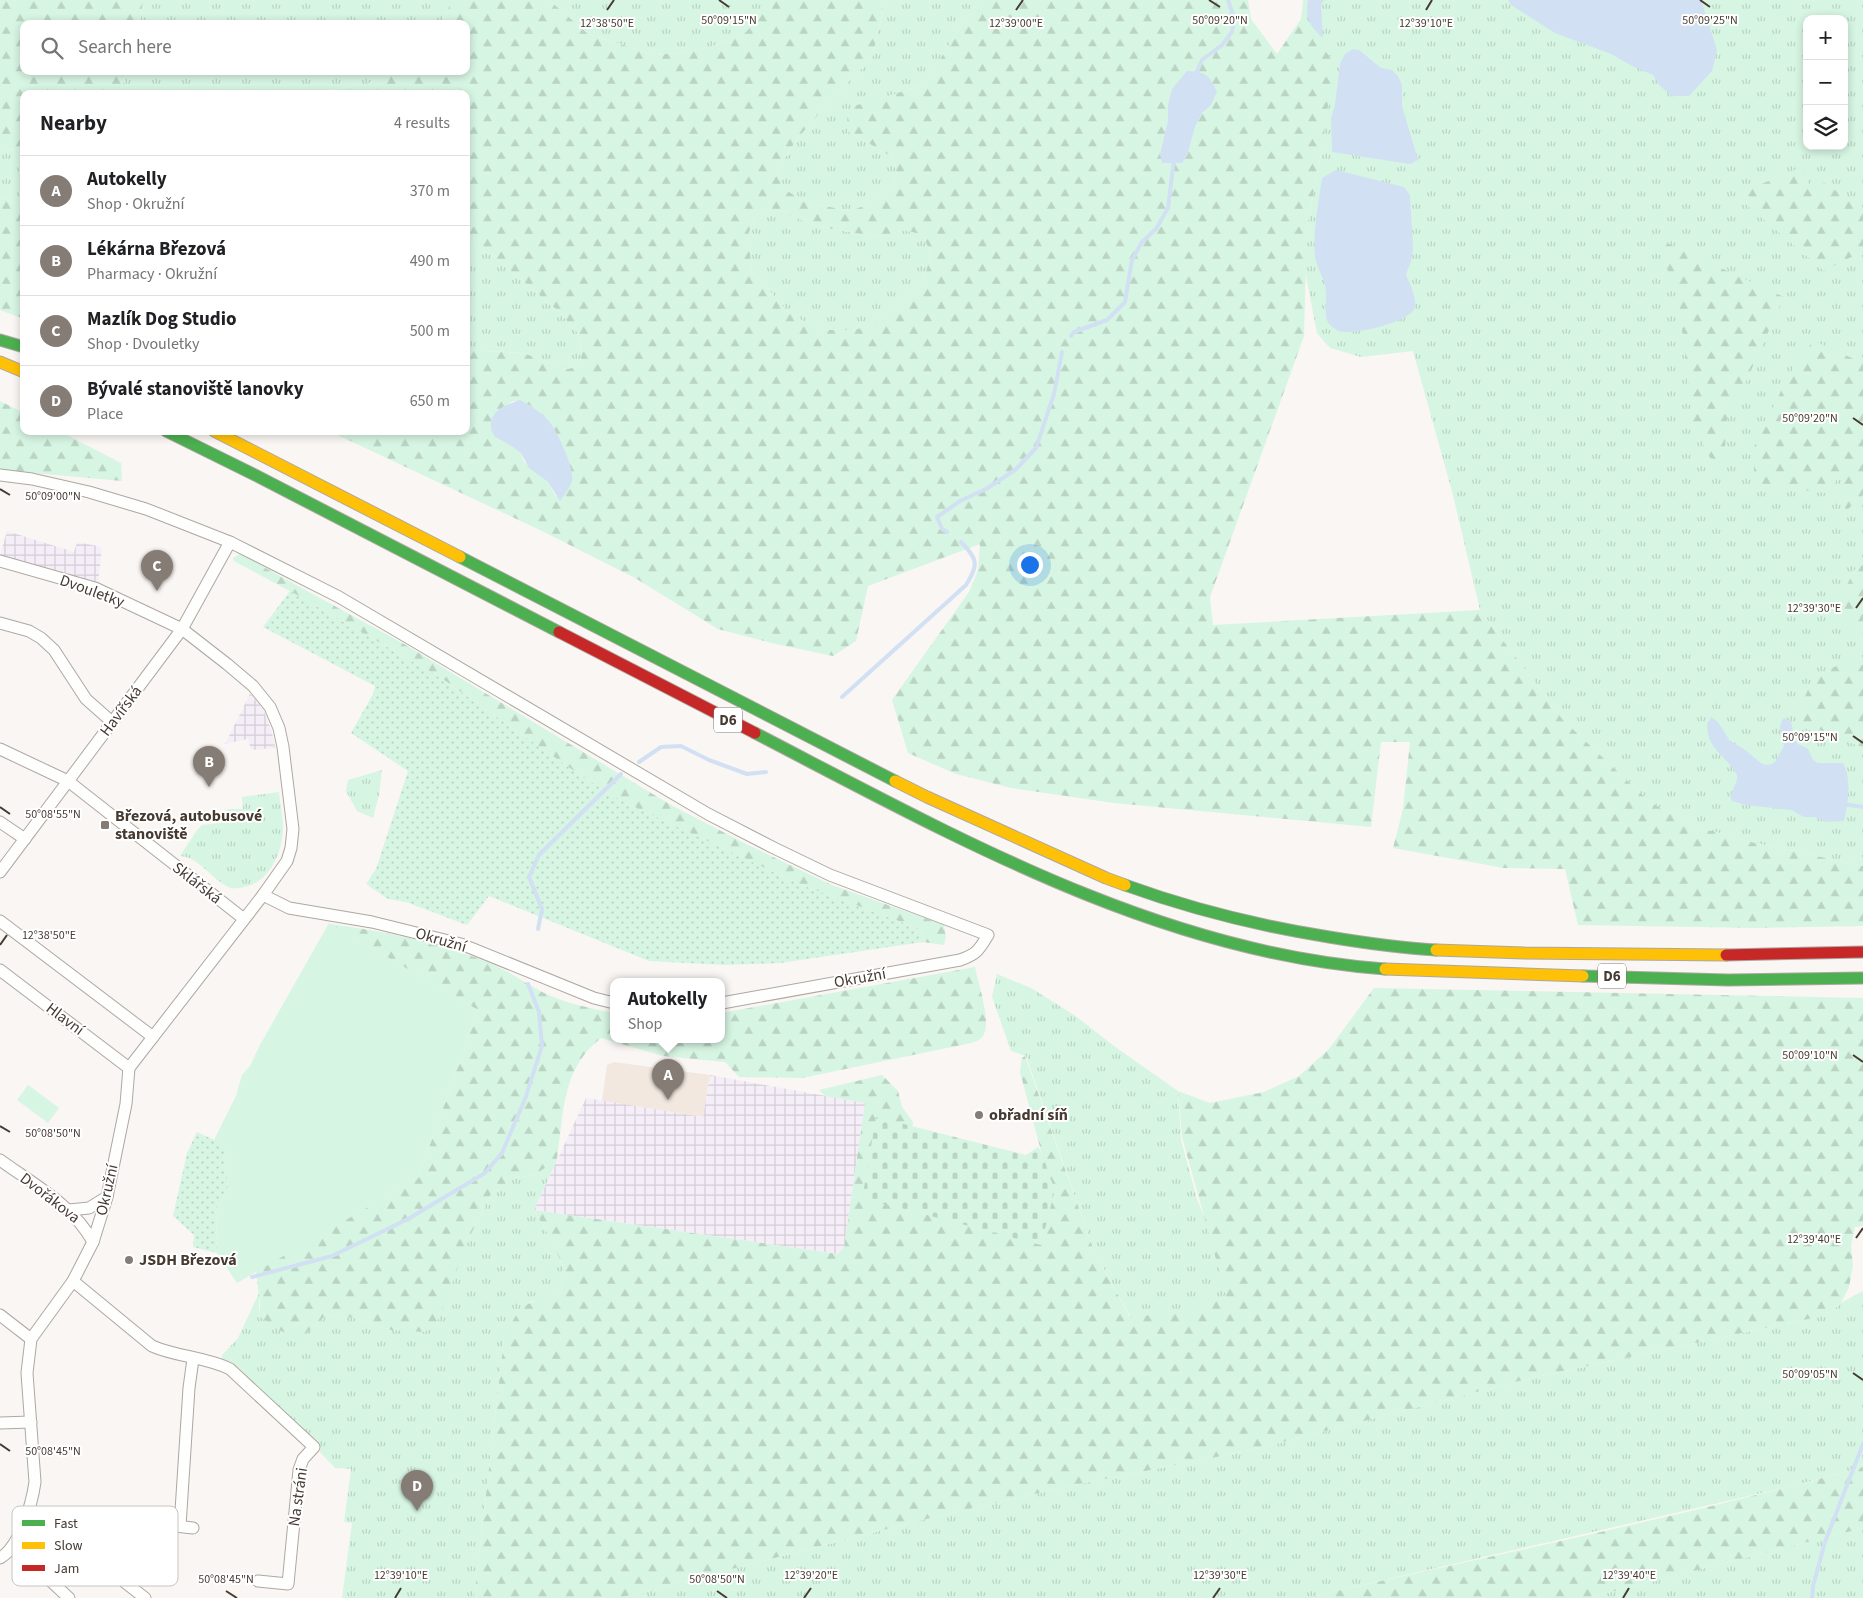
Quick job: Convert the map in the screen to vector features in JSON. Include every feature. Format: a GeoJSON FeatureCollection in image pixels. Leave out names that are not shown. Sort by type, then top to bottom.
{"type":"FeatureCollection","features":[{"type":"Feature","properties":{"kind":"highway"},"geometry":{"type":"LineString","coordinates":[[0,340],[20,346]]}},
{"type":"Feature","properties":{"kind":"highway"},"geometry":{"type":"LineString","coordinates":[[0,362],[20,370]]}},
{"type":"Feature","properties":{"kind":"highway","name":"D6"},"geometry":{"type":"LineString","coordinates":[[174,435],[792,753],[1008,860],[1102,900],[1160,921],[1252,948],[1360,968],[1428,972],[1754,980],[1863,978]]}},
{"type":"Feature","properties":{"kind":"highway","name":"D6"},"geometry":{"type":"LineString","coordinates":[[222,435],[927,797],[1016,839],[1106,878],[1166,900],[1224,916],[1314,936],[1422,949],[1753,955],[1863,952]]}},
{"type":"Feature","properties":{"kind":"street"},"geometry":{"type":"LineString","coordinates":[[0,475],[32,479],[89,492],[146,509],[230,542]]}},
{"type":"Feature","properties":{"kind":"street","name":"Havířská"},"geometry":{"type":"LineString","coordinates":[[0,872],[182,629],[230,542]]}},
{"type":"Feature","properties":{"kind":"street","name":"Okružní"},"geometry":{"type":"LineString","coordinates":[[230,542],[339,598],[708,814],[758,840],[830,875],[988,934],[980,949],[974,955],[960,960],[725,1002]]}},
{"type":"Feature","properties":{"kind":"street","name":"Dvouletky"},"geometry":{"type":"LineString","coordinates":[[0,562],[94,588],[182,629]]}},
{"type":"Feature","properties":{"kind":"street"},"geometry":{"type":"LineString","coordinates":[[0,623],[28,631],[41,638],[54,650],[86,699],[112,722]]}},
{"type":"Feature","properties":{"kind":"street"},"geometry":{"type":"LineString","coordinates":[[129,1068],[263,895],[287,861],[292,839],[293,830],[283,747],[279,728],[270,707],[253,686],[182,629]]}},
{"type":"Feature","properties":{"kind":"street","name":"Sklářská"},"geometry":{"type":"LineString","coordinates":[[0,749],[68,781],[244,919]]}},
{"type":"Feature","properties":{"kind":"street"},"geometry":{"type":"LineString","coordinates":[[0,822],[25,839]]}},
{"type":"Feature","properties":{"kind":"street","name":"Okružní"},"geometry":{"type":"LineString","coordinates":[[263,895],[289,908],[372,922],[461,944],[594,998],[610,1002]]}},
{"type":"Feature","properties":{"kind":"street"},"geometry":{"type":"LineString","coordinates":[[0,920],[153,1037]]}},
{"type":"Feature","properties":{"kind":"street","name":"Hlavní"},"geometry":{"type":"LineString","coordinates":[[0,970],[129,1068]]}},
{"type":"Feature","properties":{"kind":"street","name":"Okružní"},"geometry":{"type":"LineString","coordinates":[[30,1506],[35,1482],[27,1373],[31,1339],[73,1281],[94,1242],[107,1197],[126,1104],[129,1068]]}},
{"type":"Feature","properties":{"kind":"street","name":"Dvořákova"},"geometry":{"type":"LineString","coordinates":[[0,1160],[68,1210],[85,1226],[94,1242]]}},
{"type":"Feature","properties":{"kind":"street"},"geometry":{"type":"LineString","coordinates":[[68,1210],[89,1208],[107,1197]]}},
{"type":"Feature","properties":{"kind":"street","name":"Na stráni"},"geometry":{"type":"LineString","coordinates":[[73,1281],[152,1346],[165,1352],[220,1364],[230,1369],[314,1447],[303,1459],[299,1470],[288,1584],[258,1581]]}},
{"type":"Feature","properties":{"kind":"street"},"geometry":{"type":"LineString","coordinates":[[0,1315],[31,1339]]}},
{"type":"Feature","properties":{"kind":"street"},"geometry":{"type":"LineString","coordinates":[[193,1359],[189,1388],[180,1526],[193,1528]]}},
{"type":"Feature","properties":{"kind":"street"},"geometry":{"type":"LineString","coordinates":[[0,1423],[31,1422]]}},
{"type":"Feature","properties":{"kind":"street","name":"Okružní"},"geometry":{"type":"LineString","coordinates":[[0,1558],[12,1547]]}},
{"type":"Feature","properties":{"kind":"street"},"geometry":{"type":"LineString","coordinates":[[56,1586],[69,1598]]}},
{"type":"Feature","properties":{"kind":"street"},"geometry":{"type":"LineString","coordinates":[[130,1586],[145,1598]]}},
{"type":"Feature","properties":{"kind":"shaded area"},"geometry":{"type":"Polygon","coordinates":[[[7,531],[74,552],[77,542],[102,547],[98,585],[0,555],[7,531]]]}},
{"type":"Feature","properties":{"kind":"shaded area"},"geometry":{"type":"Polygon","coordinates":[[[250,694],[263,709],[272,732],[275,748],[251,750],[248,739],[225,744],[250,694]]]}},
{"type":"Feature","properties":{"kind":"shaded area"},"geometry":{"type":"Polygon","coordinates":[[[614,1062],[710,1075],[703,1117],[602,1101],[607,1065],[614,1062]]]}},
{"type":"Feature","properties":{"kind":"shaded area"},"geometry":{"type":"Polygon","coordinates":[[[710,1075],[865,1103],[844,1247],[838,1254],[534,1210],[586,1098],[703,1117],[710,1075]]]}},
{"type":"Feature","properties":{"kind":"green space"},"geometry":{"type":"Polygon","coordinates":[[[0,0],[143,0],[140,20],[20,20],[20,75],[126,75],[121,90],[20,90],[20,150],[0,149],[0,0]]]}},
{"type":"Feature","properties":{"kind":"green space"},"geometry":{"type":"Polygon","coordinates":[[[143,0],[449,0],[449,7],[443,20],[140,20],[143,0]]]}},
{"type":"Feature","properties":{"kind":"green space"},"geometry":{"type":"Polygon","coordinates":[[[449,0],[549,0],[588,34],[655,55],[690,52],[720,44],[746,32],[772,4],[773,0],[882,0],[883,11],[872,58],[836,94],[797,139],[776,172],[785,189],[802,201],[849,211],[867,205],[891,187],[897,173],[892,157],[848,131],[847,117],[854,106],[924,85],[957,32],[980,0],[1248,0],[1251,19],[1277,54],[1301,19],[1333,61],[1322,148],[1307,227],[1304,336],[1210,597],[1213,625],[1480,610],[1563,720],[1650,802],[1702,830],[1863,866],[1863,926],[1755,928],[1578,925],[1565,869],[1504,868],[1393,848],[1403,809],[1410,742],[1381,742],[1371,827],[1114,803],[1011,788],[956,774],[908,753],[892,700],[969,592],[978,570],[980,544],[868,586],[856,641],[833,656],[718,629],[635,578],[542,531],[338,435],[470,435],[470,350],[523,353],[568,369],[579,366],[582,353],[578,333],[557,310],[492,255],[470,246],[470,90],[330,90],[369,83],[387,75],[470,75],[470,20],[443,20],[449,7],[449,0]],[[1172,89],[1168,104],[1168,120],[1160,154],[1187,156],[1195,127],[1202,113],[1211,105],[1217,92],[1172,89]],[[766,209],[754,218],[748,235],[752,271],[787,311],[806,323],[826,330],[851,330],[867,327],[896,308],[924,279],[931,254],[923,235],[905,230],[878,237],[815,226],[781,211],[766,209]],[[513,401],[496,412],[495,437],[521,453],[524,462],[548,482],[556,497],[569,463],[540,415],[529,405],[513,401]]]}},
{"type":"Feature","properties":{"kind":"green space"},"geometry":{"type":"Polygon","coordinates":[[[549,0],[773,0],[772,4],[746,32],[720,44],[690,52],[655,55],[588,34],[549,0]]]}},
{"type":"Feature","properties":{"kind":"green space"},"geometry":{"type":"Polygon","coordinates":[[[882,0],[980,0],[957,32],[924,85],[907,90],[848,131],[892,157],[897,173],[891,187],[867,205],[849,211],[802,201],[785,189],[776,172],[797,139],[836,94],[872,58],[883,11],[882,0]]]}},
{"type":"Feature","properties":{"kind":"green space"},"geometry":{"type":"Polygon","coordinates":[[[1303,0],[1863,0],[1863,866],[1702,830],[1650,802],[1563,720],[1480,610],[1453,495],[1413,351],[1361,357],[1330,348],[1317,333],[1305,271],[1307,227],[1322,148],[1314,38],[1301,19],[1303,0]]]}},
{"type":"Feature","properties":{"kind":"green space"},"geometry":{"type":"Polygon","coordinates":[[[126,75],[387,75],[369,83],[330,90],[121,90],[126,75]]]}},
{"type":"Feature","properties":{"kind":"green space"},"geometry":{"type":"Polygon","coordinates":[[[0,149],[20,150],[20,204],[0,197],[0,149]]]}},
{"type":"Feature","properties":{"kind":"green space"},"geometry":{"type":"Polygon","coordinates":[[[1802,167],[1813,194],[1824,183],[1863,208],[1863,251],[1824,271],[1735,195],[1802,167]]]}},
{"type":"Feature","properties":{"kind":"green space"},"geometry":{"type":"Polygon","coordinates":[[[0,197],[20,204],[20,318],[0,310],[0,197]]]}},
{"type":"Feature","properties":{"kind":"green space"},"geometry":{"type":"Polygon","coordinates":[[[766,209],[781,211],[815,226],[878,237],[905,230],[923,235],[931,254],[924,279],[896,308],[867,327],[851,330],[826,330],[806,323],[787,311],[752,271],[748,235],[754,218],[766,209]]]}},
{"type":"Feature","properties":{"kind":"green space"},"geometry":{"type":"Polygon","coordinates":[[[1660,240],[1784,297],[1743,388],[1728,402],[1724,462],[1710,458],[1693,423],[1679,303],[1660,240]]]}},
{"type":"Feature","properties":{"kind":"green space"},"geometry":{"type":"Polygon","coordinates":[[[470,246],[492,255],[557,310],[578,333],[582,353],[579,366],[568,369],[523,353],[470,350],[470,246]]]}},
{"type":"Feature","properties":{"kind":"green space"},"geometry":{"type":"Polygon","coordinates":[[[1814,341],[1863,363],[1863,495],[1846,511],[1841,493],[1843,458],[1838,478],[1827,493],[1793,489],[1755,488],[1753,449],[1781,391],[1803,353],[1814,341]]]}},
{"type":"Feature","properties":{"kind":"green space"},"geometry":{"type":"Polygon","coordinates":[[[0,401],[20,411],[20,435],[67,435],[121,463],[122,481],[0,470],[0,401]]]}},
{"type":"Feature","properties":{"kind":"green space"},"geometry":{"type":"Polygon","coordinates":[[[240,554],[404,644],[671,805],[748,845],[832,885],[944,925],[946,936],[944,945],[923,942],[920,929],[799,884],[624,802],[584,778],[441,678],[234,561],[233,558],[240,554]]]}},
{"type":"Feature","properties":{"kind":"green space"},"geometry":{"type":"Polygon","coordinates":[[[1863,565],[1863,632],[1834,613],[1854,570],[1863,565]]]}},
{"type":"Feature","properties":{"kind":"green space"},"geometry":{"type":"Polygon","coordinates":[[[290,591],[441,678],[584,778],[624,802],[799,884],[920,929],[923,942],[780,963],[726,965],[649,961],[489,896],[467,925],[406,902],[388,899],[366,884],[376,869],[408,771],[351,733],[373,694],[375,686],[263,627],[290,591]]]}},
{"type":"Feature","properties":{"kind":"green space"},"geometry":{"type":"Polygon","coordinates":[[[1844,663],[1863,665],[1863,748],[1798,721],[1811,684],[1823,673],[1844,663]]]}},
{"type":"Feature","properties":{"kind":"green space"},"geometry":{"type":"Polygon","coordinates":[[[382,770],[379,795],[373,818],[357,811],[346,791],[348,780],[382,770]]]}},
{"type":"Feature","properties":{"kind":"green space"},"geometry":{"type":"Polygon","coordinates":[[[279,792],[283,823],[281,844],[275,861],[265,876],[258,881],[242,887],[228,887],[193,860],[180,856],[202,825],[228,822],[227,809],[243,809],[242,797],[279,792]]]}},
{"type":"Feature","properties":{"kind":"green space"},"geometry":{"type":"Polygon","coordinates":[[[329,923],[478,1010],[418,1178],[237,1283],[217,1253],[216,1209],[225,1196],[228,1186],[225,1146],[214,1140],[236,1096],[242,1075],[250,1066],[329,923]]]}},
{"type":"Feature","properties":{"kind":"green space"},"geometry":{"type":"Polygon","coordinates":[[[330,924],[428,942],[492,964],[550,996],[577,1005],[610,1012],[610,1041],[601,1038],[588,1050],[571,1078],[563,1109],[557,1159],[535,1175],[515,1178],[491,1194],[469,1238],[438,1320],[425,1332],[391,1330],[354,1318],[325,1316],[306,1334],[283,1332],[259,1316],[260,1305],[256,1271],[418,1178],[478,1010],[330,924]]]}},
{"type":"Feature","properties":{"kind":"green space"},"geometry":{"type":"Polygon","coordinates":[[[975,967],[985,1011],[986,1028],[982,1038],[977,1041],[802,1078],[739,1077],[725,1062],[663,1056],[618,1043],[725,1043],[725,1012],[975,967]]]}},
{"type":"Feature","properties":{"kind":"green space"},"geometry":{"type":"Polygon","coordinates":[[[997,974],[1031,988],[1074,1015],[1178,1091],[1181,1140],[1197,1199],[1221,1258],[1226,1296],[1219,1337],[1135,1325],[1094,1251],[1026,1056],[1011,1051],[992,997],[997,974]]]}},
{"type":"Feature","properties":{"kind":"green space"},"geometry":{"type":"Polygon","coordinates":[[[1374,988],[1863,998],[1863,1226],[1855,1227],[1851,1245],[1853,1265],[1849,1287],[1841,1303],[1827,1315],[1527,1379],[1252,1450],[1074,1485],[926,1519],[619,1598],[474,1598],[504,1339],[522,1309],[535,1300],[561,1290],[564,1268],[534,1210],[838,1254],[844,1247],[865,1103],[825,1096],[819,1090],[882,1075],[898,1091],[902,1107],[913,1122],[911,1146],[1055,1189],[1048,1177],[1020,1072],[1022,1058],[1025,1056],[1094,1251],[1130,1317],[1186,1312],[1226,1295],[1182,1137],[1178,1091],[1210,1103],[1264,1092],[1299,1076],[1329,1049],[1374,988]]]}},
{"type":"Feature","properties":{"kind":"green space"},"geometry":{"type":"Polygon","coordinates":[[[28,1085],[59,1108],[48,1123],[17,1100],[28,1085]]]}},
{"type":"Feature","properties":{"kind":"green space"},"geometry":{"type":"Polygon","coordinates":[[[876,1117],[1026,1155],[1038,1147],[1055,1189],[1041,1245],[893,1206],[862,1200],[876,1117]]]}},
{"type":"Feature","properties":{"kind":"green space"},"geometry":{"type":"Polygon","coordinates":[[[197,1132],[225,1145],[228,1186],[225,1196],[216,1209],[217,1253],[193,1247],[194,1235],[173,1216],[187,1153],[197,1132]]]}},
{"type":"Feature","properties":{"kind":"green space"},"geometry":{"type":"Polygon","coordinates":[[[558,1158],[534,1210],[564,1268],[561,1290],[530,1302],[504,1339],[474,1598],[342,1598],[352,1523],[344,1522],[351,1469],[335,1468],[319,1451],[321,1448],[238,1367],[222,1360],[222,1355],[238,1338],[259,1293],[259,1316],[306,1334],[325,1316],[354,1318],[391,1330],[469,1238],[491,1194],[515,1178],[535,1175],[558,1158]]]}},
{"type":"Feature","properties":{"kind":"green space"},"geometry":{"type":"Polygon","coordinates":[[[1863,1291],[1863,1467],[1788,1487],[1306,1598],[619,1598],[926,1519],[1074,1485],[1252,1450],[1527,1379],[1827,1315],[1841,1303],[1863,1291]]]}},
{"type":"Feature","properties":{"kind":"green space"},"geometry":{"type":"Polygon","coordinates":[[[1863,1467],[1863,1529],[1588,1598],[1306,1598],[1655,1520],[1863,1467]]]}},
{"type":"Feature","properties":{"kind":"green space"},"geometry":{"type":"Polygon","coordinates":[[[1863,1529],[1863,1598],[1588,1598],[1847,1532],[1863,1529]]]}},
{"type":"Feature","properties":{"kind":"water"},"geometry":{"type":"Polygon","coordinates":[[[1308,0],[1324,0],[1321,5],[1323,38],[1309,21],[1307,12],[1308,0]]]}},
{"type":"Feature","properties":{"kind":"water"},"geometry":{"type":"Polygon","coordinates":[[[1508,0],[1701,0],[1717,50],[1712,71],[1689,96],[1672,96],[1660,86],[1653,75],[1611,54],[1555,33],[1511,5],[1508,0]]]}},
{"type":"Feature","properties":{"kind":"water"},"geometry":{"type":"Polygon","coordinates":[[[1353,49],[1359,50],[1381,68],[1392,70],[1398,76],[1402,85],[1402,106],[1418,160],[1410,164],[1332,152],[1331,118],[1335,105],[1340,64],[1345,54],[1353,49]]]}},
{"type":"Feature","properties":{"kind":"water"},"geometry":{"type":"Polygon","coordinates":[[[1187,71],[1199,72],[1209,78],[1217,92],[1211,105],[1202,113],[1195,127],[1187,156],[1182,163],[1162,163],[1160,154],[1168,120],[1168,104],[1172,89],[1187,71]]]}},
{"type":"Feature","properties":{"kind":"water"},"geometry":{"type":"Polygon","coordinates":[[[1336,170],[1404,187],[1410,195],[1413,249],[1411,262],[1406,274],[1414,295],[1415,307],[1404,318],[1381,327],[1346,332],[1336,330],[1327,320],[1326,289],[1316,261],[1314,242],[1322,178],[1336,170]]]}},
{"type":"Feature","properties":{"kind":"water"},"geometry":{"type":"Polygon","coordinates":[[[520,400],[538,411],[548,420],[564,450],[571,468],[572,481],[560,501],[548,482],[529,468],[521,453],[495,437],[491,430],[491,420],[496,412],[504,406],[520,400]]]}},
{"type":"Feature","properties":{"kind":"water"},"geometry":{"type":"Polygon","coordinates":[[[1711,717],[1718,722],[1730,741],[1744,749],[1762,764],[1769,765],[1775,762],[1784,746],[1780,732],[1782,721],[1784,718],[1791,721],[1794,739],[1798,744],[1808,749],[1813,760],[1818,763],[1843,763],[1848,776],[1848,799],[1844,821],[1827,822],[1814,817],[1804,817],[1791,810],[1746,805],[1732,801],[1730,796],[1737,780],[1737,775],[1710,740],[1707,724],[1711,717]]]}},
{"type":"Feature","properties":{"kind":"waterway"},"geometry":{"type":"LineString","coordinates":[[1195,76],[1202,60],[1222,45],[1232,32],[1234,18],[1228,0]]}},
{"type":"Feature","properties":{"kind":"waterway"},"geometry":{"type":"LineString","coordinates":[[1071,336],[1074,332],[1107,320],[1125,302],[1132,260],[1142,242],[1156,229],[1168,208],[1174,160]]}},
{"type":"Feature","properties":{"kind":"waterway"},"geometry":{"type":"LineString","coordinates":[[947,532],[942,529],[937,517],[960,501],[986,489],[1015,470],[1036,448],[1054,394],[1062,352]]}},
{"type":"Feature","properties":{"kind":"waterway"},"geometry":{"type":"LineString","coordinates":[[842,697],[966,585],[975,567],[975,562],[971,553],[961,542]]}},
{"type":"Feature","properties":{"kind":"waterway"},"geometry":{"type":"LineString","coordinates":[[639,762],[661,747],[681,746],[709,760],[747,774],[766,772]]}},
{"type":"Feature","properties":{"kind":"waterway"},"geometry":{"type":"LineString","coordinates":[[538,929],[542,909],[529,877],[539,855],[621,774]]}},
{"type":"Feature","properties":{"kind":"waterway"},"geometry":{"type":"LineString","coordinates":[[1843,804],[1863,807]]}},
{"type":"Feature","properties":{"kind":"waterway"},"geometry":{"type":"LineString","coordinates":[[252,1277],[332,1256],[408,1219],[485,1173],[502,1153],[525,1099],[542,1046],[539,1012],[528,984]]}},
{"type":"Feature","properties":{"kind":"waterway"},"geometry":{"type":"LineString","coordinates":[[1812,1598],[1813,1586],[1825,1542],[1863,1444]]}},
{"type":"Feature","properties":{"kind":"traffic: fast"},"geometry":{"type":"LineString","coordinates":[[0,340],[20,346]]}},
{"type":"Feature","properties":{"kind":"traffic: fast"},"geometry":{"type":"LineString","coordinates":[[174,435],[559,632]]}},
{"type":"Feature","properties":{"kind":"traffic: fast"},"geometry":{"type":"LineString","coordinates":[[460,557],[895,781]]}},
{"type":"Feature","properties":{"kind":"traffic: fast"},"geometry":{"type":"LineString","coordinates":[[755,733],[981,848],[1059,883],[1138,914],[1219,940],[1301,958],[1385,969]]}},
{"type":"Feature","properties":{"kind":"traffic: fast"},"geometry":{"type":"LineString","coordinates":[[1125,885],[1200,909],[1277,928],[1369,943],[1436,950]]}},
{"type":"Feature","properties":{"kind":"traffic: fast"},"geometry":{"type":"LineString","coordinates":[[1583,976],[1728,980],[1863,978]]}},
{"type":"Feature","properties":{"kind":"traffic: slow"},"geometry":{"type":"LineString","coordinates":[[0,362],[20,370]]}},
{"type":"Feature","properties":{"kind":"traffic: slow"},"geometry":{"type":"LineString","coordinates":[[222,435],[460,557]]}},
{"type":"Feature","properties":{"kind":"traffic: slow"},"geometry":{"type":"LineString","coordinates":[[895,781],[1125,885]]}},
{"type":"Feature","properties":{"kind":"traffic: slow"},"geometry":{"type":"LineString","coordinates":[[1436,950],[1726,955]]}},
{"type":"Feature","properties":{"kind":"traffic: slow"},"geometry":{"type":"LineString","coordinates":[[1385,969],[1583,976]]}},
{"type":"Feature","properties":{"kind":"traffic: jam"},"geometry":{"type":"LineString","coordinates":[[559,632],[755,733]]}},
{"type":"Feature","properties":{"kind":"traffic: jam"},"geometry":{"type":"LineString","coordinates":[[1726,955],[1863,952]]}},
{"type":"Feature","properties":{"kind":"place","name":"Mazlík Dog Studio"},"geometry":{"type":"Point","coordinates":[157,591]}},
{"type":"Feature","properties":{"kind":"place","name":"Lékárna Březová"},"geometry":{"type":"Point","coordinates":[209,787]}},
{"type":"Feature","properties":{"kind":"place","name":"Březová, autobusové stanoviště"},"geometry":{"type":"Point","coordinates":[105,825]}},
{"type":"Feature","properties":{"kind":"place","name":"Autokelly"},"geometry":{"type":"Point","coordinates":[668,1100]}},
{"type":"Feature","properties":{"kind":"place","name":"obřadní síň"},"geometry":{"type":"Point","coordinates":[979,1115]}},
{"type":"Feature","properties":{"kind":"place","name":"JSDH Březová"},"geometry":{"type":"Point","coordinates":[129,1260]}},
{"type":"Feature","properties":{"kind":"place","name":"Bývalé stanoviště lanovky"},"geometry":{"type":"Point","coordinates":[417,1511]}}]}
